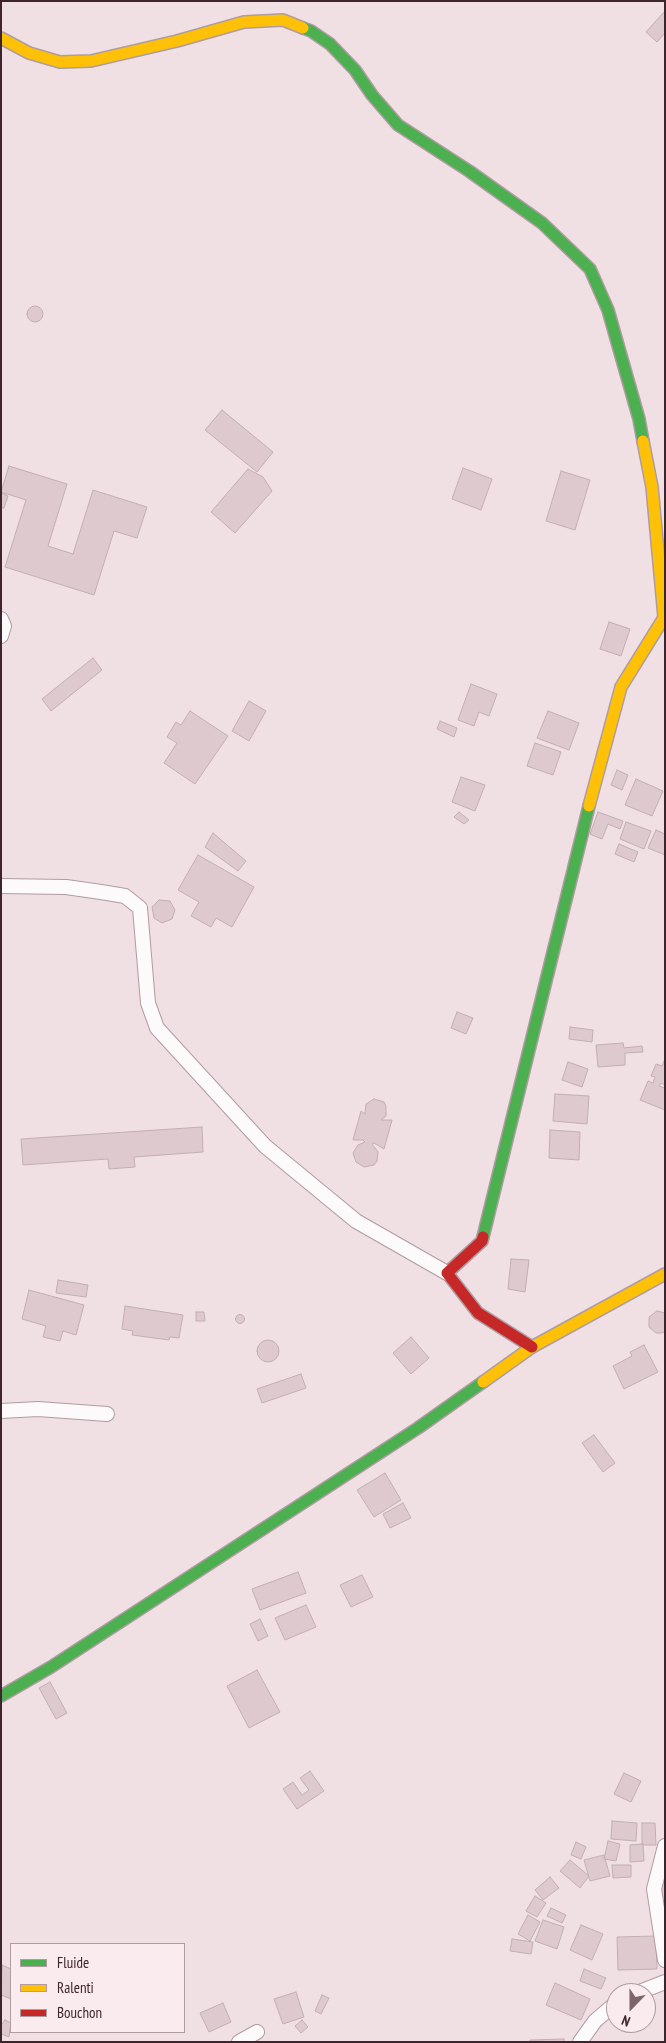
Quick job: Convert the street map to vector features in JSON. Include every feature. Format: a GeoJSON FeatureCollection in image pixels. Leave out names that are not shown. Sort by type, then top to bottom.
{"type":"FeatureCollection","features":[{"type":"Feature","properties":{"kind":"street"},"geometry":{"type":"LineString","coordinates":[[1,38],[29,53],[60,62],[90,61],[177,41],[244,22],[284,20],[311,31],[330,44],[355,70],[398,125],[469,171],[542,223],[590,269],[608,310],[639,419],[652,487],[664,617],[621,687],[607,734],[482,1241],[447,1273]]}},
{"type":"Feature","properties":{"kind":"street"},"geometry":{"type":"LineString","coordinates":[[1,619],[4,626],[1,636]]}},
{"type":"Feature","properties":{"kind":"street"},"geometry":{"type":"LineString","coordinates":[[1,886],[66,888],[101,892],[125,896],[140,908],[148,1003],[157,1028],[265,1146],[356,1220],[447,1273],[478,1313],[532,1347]]}},
{"type":"Feature","properties":{"kind":"street"},"geometry":{"type":"LineString","coordinates":[[1,1696],[51,1667],[418,1428],[532,1347],[665,1274]]}},
{"type":"Feature","properties":{"kind":"street"},"geometry":{"type":"LineString","coordinates":[[1,1410],[38,1409],[107,1414]]}},
{"type":"Feature","properties":{"kind":"street"},"geometry":{"type":"LineString","coordinates":[[665,1846],[654,1889],[665,1960]]}},
{"type":"Feature","properties":{"kind":"street"},"geometry":{"type":"LineString","coordinates":[[580,2042],[595,2021],[606,2012]]}},
{"type":"Feature","properties":{"kind":"street"},"geometry":{"type":"LineString","coordinates":[[239,2042],[257,2032]]}},
{"type":"Feature","properties":{"kind":"building"},"geometry":{"type":"Polygon","coordinates":[[[665,11],[665,33],[657,42],[646,32],[665,11]]]}},
{"type":"Feature","properties":{"kind":"building"},"geometry":{"type":"Polygon","coordinates":[[[35,306],[43,314],[35,322],[27,314],[35,306]]]}},
{"type":"Feature","properties":{"kind":"building"},"geometry":{"type":"Polygon","coordinates":[[[222,410],[273,452],[257,472],[205,430],[222,410]]]}},
{"type":"Feature","properties":{"kind":"building"},"geometry":{"type":"Polygon","coordinates":[[[9,466],[67,484],[48,546],[73,554],[93,490],[147,507],[137,538],[114,531],[94,595],[5,567],[26,500],[1,492],[9,466]]]}},
{"type":"Feature","properties":{"kind":"building"},"geometry":{"type":"Polygon","coordinates":[[[463,468],[492,479],[481,510],[452,499],[463,468]]]}},
{"type":"Feature","properties":{"kind":"building"},"geometry":{"type":"Polygon","coordinates":[[[248,469],[263,477],[272,491],[235,533],[211,512],[248,469]]]}},
{"type":"Feature","properties":{"kind":"building"},"geometry":{"type":"Polygon","coordinates":[[[561,471],[590,480],[575,530],[546,521],[561,471]]]}},
{"type":"Feature","properties":{"kind":"building"},"geometry":{"type":"Polygon","coordinates":[[[1,493],[8,496],[4,508],[1,508],[1,493]]]}},
{"type":"Feature","properties":{"kind":"building"},"geometry":{"type":"Polygon","coordinates":[[[609,622],[630,629],[621,656],[600,649],[609,622]]]}},
{"type":"Feature","properties":{"kind":"building"},"geometry":{"type":"Polygon","coordinates":[[[93,658],[102,670],[51,711],[42,699],[93,658]]]}},
{"type":"Feature","properties":{"kind":"building"},"geometry":{"type":"Polygon","coordinates":[[[471,684],[497,694],[489,716],[479,712],[474,726],[458,720],[471,684]]]}},
{"type":"Feature","properties":{"kind":"building"},"geometry":{"type":"Polygon","coordinates":[[[249,701],[266,711],[249,741],[232,731],[249,701]]]}},
{"type":"Feature","properties":{"kind":"building"},"geometry":{"type":"Polygon","coordinates":[[[190,711],[228,736],[195,784],[164,763],[177,743],[167,737],[176,722],[181,725],[190,711]]]}},
{"type":"Feature","properties":{"kind":"building"},"geometry":{"type":"Polygon","coordinates":[[[548,711],[579,723],[569,750],[537,738],[548,711]]]}},
{"type":"Feature","properties":{"kind":"building"},"geometry":{"type":"Polygon","coordinates":[[[440,721],[457,728],[454,737],[437,729],[440,721]]]}},
{"type":"Feature","properties":{"kind":"building"},"geometry":{"type":"Polygon","coordinates":[[[535,743],[561,752],[553,775],[527,766],[535,743]]]}},
{"type":"Feature","properties":{"kind":"building"},"geometry":{"type":"Polygon","coordinates":[[[617,770],[628,775],[622,790],[611,785],[617,770]]]}},
{"type":"Feature","properties":{"kind":"building"},"geometry":{"type":"Polygon","coordinates":[[[461,777],[485,785],[475,811],[452,802],[461,777]]]}},
{"type":"Feature","properties":{"kind":"building"},"geometry":{"type":"Polygon","coordinates":[[[636,779],[663,791],[652,816],[625,805],[636,779]]]}},
{"type":"Feature","properties":{"kind":"building"},"geometry":{"type":"Polygon","coordinates":[[[459,812],[469,820],[464,824],[454,817],[459,812]]]}},
{"type":"Feature","properties":{"kind":"building"},"geometry":{"type":"Polygon","coordinates":[[[598,812],[623,821],[620,829],[608,824],[602,839],[590,834],[598,812]]]}},
{"type":"Feature","properties":{"kind":"building"},"geometry":{"type":"Polygon","coordinates":[[[626,822],[651,831],[644,849],[620,839],[626,822]]]}},
{"type":"Feature","properties":{"kind":"building"},"geometry":{"type":"Polygon","coordinates":[[[656,830],[665,834],[665,855],[648,848],[656,830]]]}},
{"type":"Feature","properties":{"kind":"building"},"geometry":{"type":"Polygon","coordinates":[[[213,833],[246,861],[238,871],[205,847],[213,833]]]}},
{"type":"Feature","properties":{"kind":"building"},"geometry":{"type":"Polygon","coordinates":[[[619,844],[638,852],[634,862],[615,854],[619,844]]]}},
{"type":"Feature","properties":{"kind":"building"},"geometry":{"type":"Polygon","coordinates":[[[198,855],[254,887],[232,927],[216,918],[211,927],[191,916],[199,902],[178,890],[198,855]]]}},
{"type":"Feature","properties":{"kind":"building"},"geometry":{"type":"Polygon","coordinates":[[[159,900],[170,901],[175,910],[172,919],[162,923],[154,918],[152,907],[159,900]]]}},
{"type":"Feature","properties":{"kind":"building"},"geometry":{"type":"Polygon","coordinates":[[[457,1012],[473,1018],[466,1034],[451,1028],[457,1012]]]}},
{"type":"Feature","properties":{"kind":"building"},"geometry":{"type":"Polygon","coordinates":[[[570,1027],[593,1030],[592,1042],[569,1039],[570,1027]]]}},
{"type":"Feature","properties":{"kind":"building"},"geometry":{"type":"Polygon","coordinates":[[[623,1043],[624,1048],[642,1046],[643,1052],[625,1053],[625,1065],[598,1067],[596,1045],[623,1043]]]}},
{"type":"Feature","properties":{"kind":"building"},"geometry":{"type":"Polygon","coordinates":[[[665,1059],[665,1085],[661,1083],[659,1086],[665,1088],[665,1110],[640,1100],[648,1081],[653,1083],[655,1077],[651,1076],[656,1064],[662,1066],[665,1059]]]}},
{"type":"Feature","properties":{"kind":"building"},"geometry":{"type":"Polygon","coordinates":[[[568,1062],[588,1069],[582,1087],[562,1080],[568,1062]]]}},
{"type":"Feature","properties":{"kind":"building"},"geometry":{"type":"Polygon","coordinates":[[[555,1094],[589,1096],[587,1124],[553,1121],[555,1094]]]}},
{"type":"Feature","properties":{"kind":"building"},"geometry":{"type":"Polygon","coordinates":[[[374,1099],[384,1102],[386,1106],[386,1116],[381,1120],[392,1120],[384,1149],[374,1143],[372,1144],[378,1152],[377,1161],[374,1165],[364,1167],[356,1162],[353,1153],[358,1145],[365,1142],[363,1140],[353,1140],[361,1111],[365,1114],[366,1104],[374,1099]]]}},
{"type":"Feature","properties":{"kind":"building"},"geometry":{"type":"Polygon","coordinates":[[[202,1127],[203,1152],[134,1157],[135,1167],[109,1169],[108,1159],[23,1165],[21,1139],[202,1127]]]}},
{"type":"Feature","properties":{"kind":"building"},"geometry":{"type":"Polygon","coordinates":[[[550,1130],[580,1132],[579,1160],[549,1158],[550,1130]]]}},
{"type":"Feature","properties":{"kind":"building"},"geometry":{"type":"Polygon","coordinates":[[[511,1259],[529,1260],[525,1292],[508,1289],[511,1259]]]}},
{"type":"Feature","properties":{"kind":"building"},"geometry":{"type":"Polygon","coordinates":[[[58,1280],[88,1285],[86,1297],[56,1293],[58,1280]]]}},
{"type":"Feature","properties":{"kind":"building"},"geometry":{"type":"Polygon","coordinates":[[[29,1290],[84,1305],[76,1335],[63,1331],[60,1341],[43,1337],[46,1326],[22,1319],[29,1290]]]}},
{"type":"Feature","properties":{"kind":"building"},"geometry":{"type":"Polygon","coordinates":[[[125,1306],[183,1315],[179,1338],[170,1337],[169,1340],[132,1335],[133,1331],[122,1329],[125,1306]]]}},
{"type":"Feature","properties":{"kind":"building"},"geometry":{"type":"Polygon","coordinates":[[[657,1311],[665,1313],[665,1332],[656,1333],[649,1327],[649,1317],[657,1311]]]}},
{"type":"Feature","properties":{"kind":"building"},"geometry":{"type":"Polygon","coordinates":[[[196,1312],[204,1312],[205,1321],[196,1321],[196,1312]]]}},
{"type":"Feature","properties":{"kind":"building"},"geometry":{"type":"Polygon","coordinates":[[[240,1314],[245,1319],[240,1324],[235,1319],[240,1314]]]}},
{"type":"Feature","properties":{"kind":"building"},"geometry":{"type":"Polygon","coordinates":[[[411,1337],[429,1358],[411,1374],[393,1353],[411,1337]]]}},
{"type":"Feature","properties":{"kind":"building"},"geometry":{"type":"Polygon","coordinates":[[[268,1340],[276,1343],[279,1351],[276,1359],[268,1362],[260,1359],[257,1351],[260,1343],[268,1340]]]}},
{"type":"Feature","properties":{"kind":"building"},"geometry":{"type":"Polygon","coordinates":[[[644,1345],[658,1372],[624,1389],[613,1366],[632,1356],[630,1352],[644,1345]]]}},
{"type":"Feature","properties":{"kind":"building"},"geometry":{"type":"Polygon","coordinates":[[[301,1374],[306,1388],[262,1403],[257,1389],[301,1374]]]}},
{"type":"Feature","properties":{"kind":"building"},"geometry":{"type":"Polygon","coordinates":[[[594,1435],[615,1463],[603,1472],[582,1443],[594,1435]]]}},
{"type":"Feature","properties":{"kind":"building"},"geometry":{"type":"Polygon","coordinates":[[[385,1473],[401,1500],[374,1517],[357,1490],[385,1473]]]}},
{"type":"Feature","properties":{"kind":"building"},"geometry":{"type":"Polygon","coordinates":[[[403,1503],[411,1518],[390,1528],[383,1514],[403,1503]]]}},
{"type":"Feature","properties":{"kind":"building"},"geometry":{"type":"Polygon","coordinates":[[[298,1572],[306,1593],[260,1610],[252,1589],[298,1572]]]}},
{"type":"Feature","properties":{"kind":"building"},"geometry":{"type":"Polygon","coordinates":[[[362,1575],[373,1597],[351,1607],[340,1585],[362,1575]]]}},
{"type":"Feature","properties":{"kind":"building"},"geometry":{"type":"Polygon","coordinates":[[[306,1605],[316,1627],[285,1640],[275,1618],[306,1605]]]}},
{"type":"Feature","properties":{"kind":"building"},"geometry":{"type":"Polygon","coordinates":[[[260,1619],[268,1636],[258,1641],[250,1624],[260,1619]]]}},
{"type":"Feature","properties":{"kind":"building"},"geometry":{"type":"Polygon","coordinates":[[[257,1670],[280,1712],[249,1728],[227,1686],[257,1670]]]}},
{"type":"Feature","properties":{"kind":"building"},"geometry":{"type":"Polygon","coordinates":[[[50,1682],[67,1713],[56,1719],[39,1688],[50,1682]]]}},
{"type":"Feature","properties":{"kind":"building"},"geometry":{"type":"Polygon","coordinates":[[[310,1771],[324,1791],[297,1809],[283,1789],[293,1782],[302,1795],[309,1790],[300,1778],[310,1771]]]}},
{"type":"Feature","properties":{"kind":"building"},"geometry":{"type":"Polygon","coordinates":[[[624,1773],[641,1781],[631,1802],[614,1794],[624,1773]]]}},
{"type":"Feature","properties":{"kind":"building"},"geometry":{"type":"Polygon","coordinates":[[[612,1821],[637,1823],[636,1841],[611,1839],[612,1821]]]}},
{"type":"Feature","properties":{"kind":"building"},"geometry":{"type":"Polygon","coordinates":[[[642,1823],[655,1823],[656,1845],[642,1845],[642,1823]]]}},
{"type":"Feature","properties":{"kind":"building"},"geometry":{"type":"Polygon","coordinates":[[[608,1841],[620,1844],[616,1861],[604,1859],[608,1841]]]}},
{"type":"Feature","properties":{"kind":"building"},"geometry":{"type":"Polygon","coordinates":[[[576,1842],[586,1847],[581,1859],[571,1855],[576,1842]]]}},
{"type":"Feature","properties":{"kind":"building"},"geometry":{"type":"Polygon","coordinates":[[[643,1844],[644,1861],[630,1862],[630,1845],[643,1844]]]}},
{"type":"Feature","properties":{"kind":"building"},"geometry":{"type":"Polygon","coordinates":[[[604,1855],[610,1876],[590,1881],[584,1860],[604,1855]]]}},
{"type":"Feature","properties":{"kind":"building"},"geometry":{"type":"Polygon","coordinates":[[[570,1860],[589,1876],[580,1888],[560,1871],[570,1860]]]}},
{"type":"Feature","properties":{"kind":"building"},"geometry":{"type":"Polygon","coordinates":[[[612,1865],[631,1865],[631,1877],[613,1878],[612,1865]]]}},
{"type":"Feature","properties":{"kind":"building"},"geometry":{"type":"Polygon","coordinates":[[[550,1877],[559,1888],[543,1900],[535,1890],[550,1877]]]}},
{"type":"Feature","properties":{"kind":"building"},"geometry":{"type":"Polygon","coordinates":[[[663,1877],[665,1877],[665,1902],[659,1901],[663,1877]]]}},
{"type":"Feature","properties":{"kind":"building"},"geometry":{"type":"Polygon","coordinates":[[[535,1896],[546,1903],[537,1917],[526,1911],[535,1896]]]}},
{"type":"Feature","properties":{"kind":"building"},"geometry":{"type":"Polygon","coordinates":[[[551,1908],[566,1915],[562,1923],[547,1916],[551,1908]]]}},
{"type":"Feature","properties":{"kind":"building"},"geometry":{"type":"Polygon","coordinates":[[[528,1915],[540,1922],[530,1941],[518,1934],[528,1915]]]}},
{"type":"Feature","properties":{"kind":"building"},"geometry":{"type":"Polygon","coordinates":[[[543,1920],[564,1927],[557,1949],[535,1941],[543,1920]]]}},
{"type":"Feature","properties":{"kind":"building"},"geometry":{"type":"Polygon","coordinates":[[[581,1925],[603,1934],[592,1960],[570,1950],[581,1925]]]}},
{"type":"Feature","properties":{"kind":"building"},"geometry":{"type":"Polygon","coordinates":[[[656,1936],[657,1969],[618,1970],[617,1937],[656,1936]]]}},
{"type":"Feature","properties":{"kind":"building"},"geometry":{"type":"Polygon","coordinates":[[[512,1939],[533,1942],[531,1954],[510,1951],[512,1939]]]}},
{"type":"Feature","properties":{"kind":"building"},"geometry":{"type":"Polygon","coordinates":[[[2,1965],[10,1969],[10,1999],[1,1995],[2,1965]]]}},
{"type":"Feature","properties":{"kind":"building"},"geometry":{"type":"Polygon","coordinates":[[[584,1969],[606,1978],[601,1989],[580,1981],[584,1969]]]}},
{"type":"Feature","properties":{"kind":"building"},"geometry":{"type":"Polygon","coordinates":[[[555,1983],[590,1999],[581,2020],[546,2005],[555,1983]]]}},
{"type":"Feature","properties":{"kind":"building"},"geometry":{"type":"Polygon","coordinates":[[[296,1992],[304,2017],[283,2024],[274,1999],[296,1992]]]}},
{"type":"Feature","properties":{"kind":"building"},"geometry":{"type":"Polygon","coordinates":[[[322,1995],[329,1998],[321,2014],[315,2011],[322,1995]]]}},
{"type":"Feature","properties":{"kind":"building"},"geometry":{"type":"Polygon","coordinates":[[[223,2003],[231,2022],[209,2032],[200,2013],[223,2003]]]}},
{"type":"Feature","properties":{"kind":"building"},"geometry":{"type":"Polygon","coordinates":[[[5,2020],[10,2022],[9,2037],[1,2034],[1,2025],[5,2020]]]}},
{"type":"Feature","properties":{"kind":"building"},"geometry":{"type":"Polygon","coordinates":[[[302,2020],[308,2027],[301,2033],[295,2026],[302,2020]]]}},
{"type":"Feature","properties":{"kind":"building"},"geometry":{"type":"Polygon","coordinates":[[[564,2039],[564,2042],[530,2042],[530,2040],[564,2039]]]}},
{"type":"Feature","properties":{"kind":"traffic: fast"},"geometry":{"type":"LineString","coordinates":[[303,28],[330,44],[355,70],[372,95],[398,125],[469,171],[542,223],[590,269],[608,310],[639,419],[643,441]]}},
{"type":"Feature","properties":{"kind":"traffic: fast"},"geometry":{"type":"LineString","coordinates":[[483,1237],[589,806]]}},
{"type":"Feature","properties":{"kind":"traffic: fast"},"geometry":{"type":"LineString","coordinates":[[1,1696],[51,1667],[418,1428],[483,1382]]}},
{"type":"Feature","properties":{"kind":"traffic: slow"},"geometry":{"type":"LineString","coordinates":[[1,38],[29,53],[60,62],[91,61],[177,41],[244,22],[283,20],[303,28]]}},
{"type":"Feature","properties":{"kind":"traffic: slow"},"geometry":{"type":"LineString","coordinates":[[643,441],[652,487],[664,617]]}},
{"type":"Feature","properties":{"kind":"traffic: slow"},"geometry":{"type":"LineString","coordinates":[[589,806],[621,687],[665,616]]}},
{"type":"Feature","properties":{"kind":"traffic: slow"},"geometry":{"type":"LineString","coordinates":[[483,1382],[532,1347],[665,1274]]}},
{"type":"Feature","properties":{"kind":"traffic: jam"},"geometry":{"type":"LineString","coordinates":[[483,1237],[482,1241],[447,1273],[478,1313],[532,1347]]}}]}
